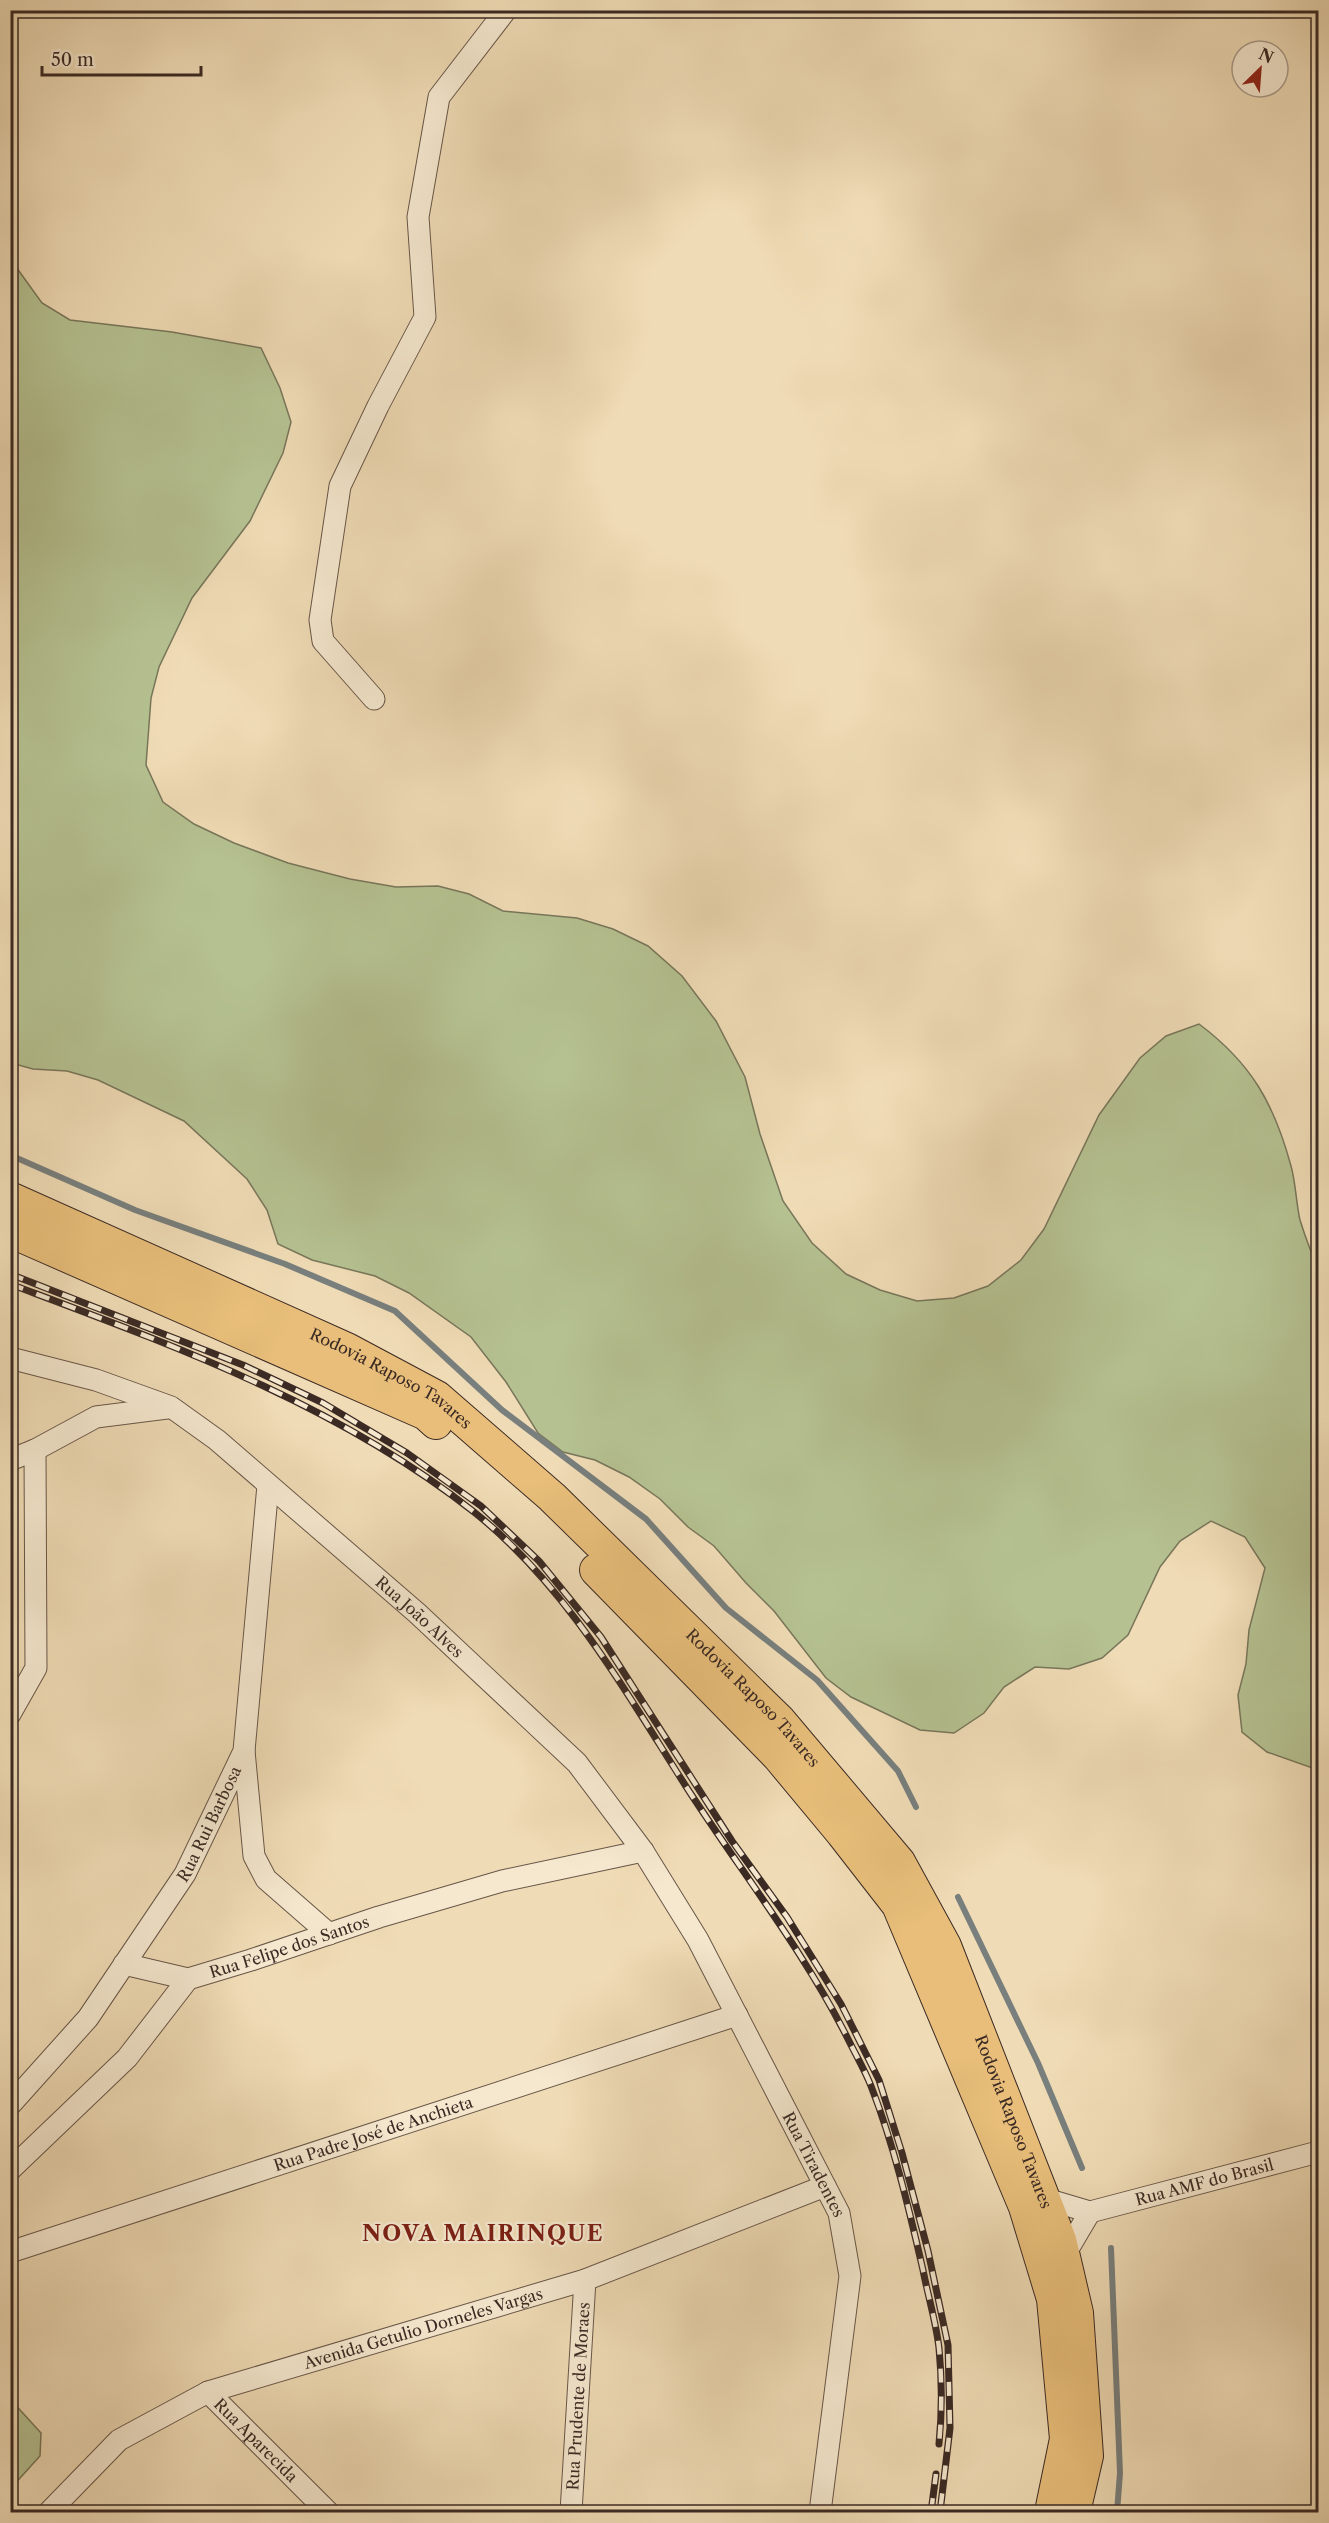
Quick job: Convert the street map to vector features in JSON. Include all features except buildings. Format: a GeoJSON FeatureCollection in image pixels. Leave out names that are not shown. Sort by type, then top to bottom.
{"type":"FeatureCollection","features":[{"type":"Feature","properties":{"kind":"highway","name":"Rodovia Raposo Tavares"},"geometry":{"type":"LineString","coordinates":[[10,1198],[347,1349],[437,1397],[552,1497],[780,1721],[899,1862],[945,1946],[1046,2199],[1064,2256],[1077,2313],[1087,2456],[1074,2512]]}},
{"type":"Feature","properties":{"kind":"highway","name":"Rodovia Raposo Tavares"},"geometry":{"type":"LineString","coordinates":[[10,1231],[426,1414],[545,1518],[778,1756],[842,1833],[898,1905],[1025,2207],[1053,2299],[1066,2439],[1051,2512]]}},
{"type":"Feature","properties":{"kind":"street"},"geometry":{"type":"LineString","coordinates":[[374,699],[323,641],[320,620],[340,486],[378,406],[425,317],[418,217],[439,97],[506,10]]}},
{"type":"Feature","properties":{"kind":"street","name":"Rua João Alves"},"geometry":{"type":"LineString","coordinates":[[10,1358],[96,1380],[171,1407],[217,1440],[417,1613],[577,1763],[643,1851]]}},
{"type":"Feature","properties":{"kind":"street"},"geometry":{"type":"LineString","coordinates":[[10,1460],[35,1450],[96,1417],[171,1407]]}},
{"type":"Feature","properties":{"kind":"street"},"geometry":{"type":"LineString","coordinates":[[10,1714],[36,1668],[35,1450]]}},
{"type":"Feature","properties":{"kind":"street","name":"Rua Rui Barbosa"},"geometry":{"type":"LineString","coordinates":[[10,2106],[88,2018],[184,1874],[244,1751],[268,1485]]}},
{"type":"Feature","properties":{"kind":"street"},"geometry":{"type":"LineString","coordinates":[[10,1678],[36,1668]]}},
{"type":"Feature","properties":{"kind":"street"},"geometry":{"type":"LineString","coordinates":[[244,1751],[249,1826],[254,1856],[266,1879],[329,1934]]}},
{"type":"Feature","properties":{"kind":"street","name":"Rua Felipe dos Santos"},"geometry":{"type":"LineString","coordinates":[[10,2170],[127,2058],[188,1979],[379,1917],[521,1876],[643,1851]]}},
{"type":"Feature","properties":{"kind":"street","name":"Rua Tiradentes"},"geometry":{"type":"LineString","coordinates":[[643,1851],[698,1940],[839,2213],[850,2276],[820,2512]]}},
{"type":"Feature","properties":{"kind":"street"},"geometry":{"type":"LineString","coordinates":[[124,1964],[188,1979]]}},
{"type":"Feature","properties":{"kind":"street","name":"Rua Padre José de Anchieta"},"geometry":{"type":"LineString","coordinates":[[10,2252],[737,2015]]}},
{"type":"Feature","properties":{"kind":"street","name":"Rua AMF do Brasil"},"geometry":{"type":"LineString","coordinates":[[1090,2212],[1318,2152]]}},
{"type":"Feature","properties":{"kind":"street","name":"Avenida Getulio Dorneles Vargas"},"geometry":{"type":"LineString","coordinates":[[49,2512],[119,2440],[208,2392],[585,2280],[825,2186]]}},
{"type":"Feature","properties":{"kind":"street"},"geometry":{"type":"LineString","coordinates":[[1046,2199],[1090,2212],[1064,2256]]}},
{"type":"Feature","properties":{"kind":"street","name":"Rua Prudente de Moraes"},"geometry":{"type":"LineString","coordinates":[[571,2512],[585,2280]]}},
{"type":"Feature","properties":{"kind":"street","name":"Rua Aparecida"},"geometry":{"type":"LineString","coordinates":[[208,2392],[320,2510]]}},
{"type":"Feature","properties":{"kind":"green space"},"geometry":{"type":"Polygon","coordinates":[[[11,260],[42,303],[70,320],[172,332],[261,348],[280,388],[291,422],[283,453],[250,521],[192,598],[159,667],[151,698],[146,765],[163,802],[194,824],[234,843],[288,863],[350,879],[396,887],[438,886],[469,894],[503,911],[577,918],[613,929],[648,946],[682,976],[716,1021],[745,1077],[760,1134],[783,1201],[812,1243],[846,1274],[880,1290],[917,1301],[954,1298],[988,1286],[1021,1260],[1044,1229],[1099,1115],[1140,1058],[1166,1036],[1199,1024],[1233,1054],[1246,1069],[1258,1086],[1277,1123],[1293,1173],[1300,1220],[1318,1267],[1318,1770],[1267,1752],[1242,1732],[1238,1695],[1246,1664],[1249,1630],[1265,1568],[1245,1537],[1211,1521],[1180,1541],[1160,1567],[1128,1635],[1102,1658],[1069,1669],[1035,1667],[1004,1687],[984,1713],[954,1733],[920,1730],[851,1697],[826,1678],[774,1611],[714,1546],[688,1527],[660,1499],[629,1477],[595,1460],[563,1452],[538,1433],[506,1382],[471,1337],[409,1293],[375,1276],[312,1260],[278,1244],[267,1210],[247,1179],[184,1121],[98,1080],[67,1071],[33,1069],[11,1063],[11,260]]]}},
{"type":"Feature","properties":{"kind":"green space"},"geometry":{"type":"Polygon","coordinates":[[[11,2400],[41,2433],[40,2456],[11,2488],[11,2400]]]}},
{"type":"Feature","properties":{"kind":"waterway"},"geometry":{"type":"LineString","coordinates":[[10,1155],[135,1210],[285,1264],[395,1311],[502,1410],[646,1519],[726,1608],[817,1680],[898,1771],[916,1807]]}},
{"type":"Feature","properties":{"kind":"waterway"},"geometry":{"type":"LineString","coordinates":[[958,1897],[1038,2063],[1082,2168]]}},
{"type":"Feature","properties":{"kind":"waterway"},"geometry":{"type":"LineString","coordinates":[[1111,2248],[1120,2473],[1117,2512]]}},
{"type":"Feature","properties":{"kind":"railway"},"geometry":{"type":"LineString","coordinates":[[10,1274],[243,1365],[323,1403],[407,1453],[481,1506],[539,1561],[601,1637],[732,1841],[787,1917],[841,2004],[879,2080],[902,2153],[928,2251],[948,2345],[950,2428],[940,2512]]}},
{"type":"Feature","properties":{"kind":"railway"},"geometry":{"type":"LineString","coordinates":[[10,1284],[192,1354],[310,1408],[366,1439],[421,1474],[474,1512],[507,1541],[565,1606],[617,1677],[687,1788],[793,1945],[832,2009],[869,2080],[900,2177],[936,2328],[941,2384],[939,2444]]}},
{"type":"Feature","properties":{"kind":"railway"},"geometry":{"type":"LineString","coordinates":[[931,2512],[936,2474]]}},
{"type":"Feature","properties":{"kind":"district","name":"NOVA MAIRINQUE"},"geometry":{"type":"Point","coordinates":[483,2233]}}]}
